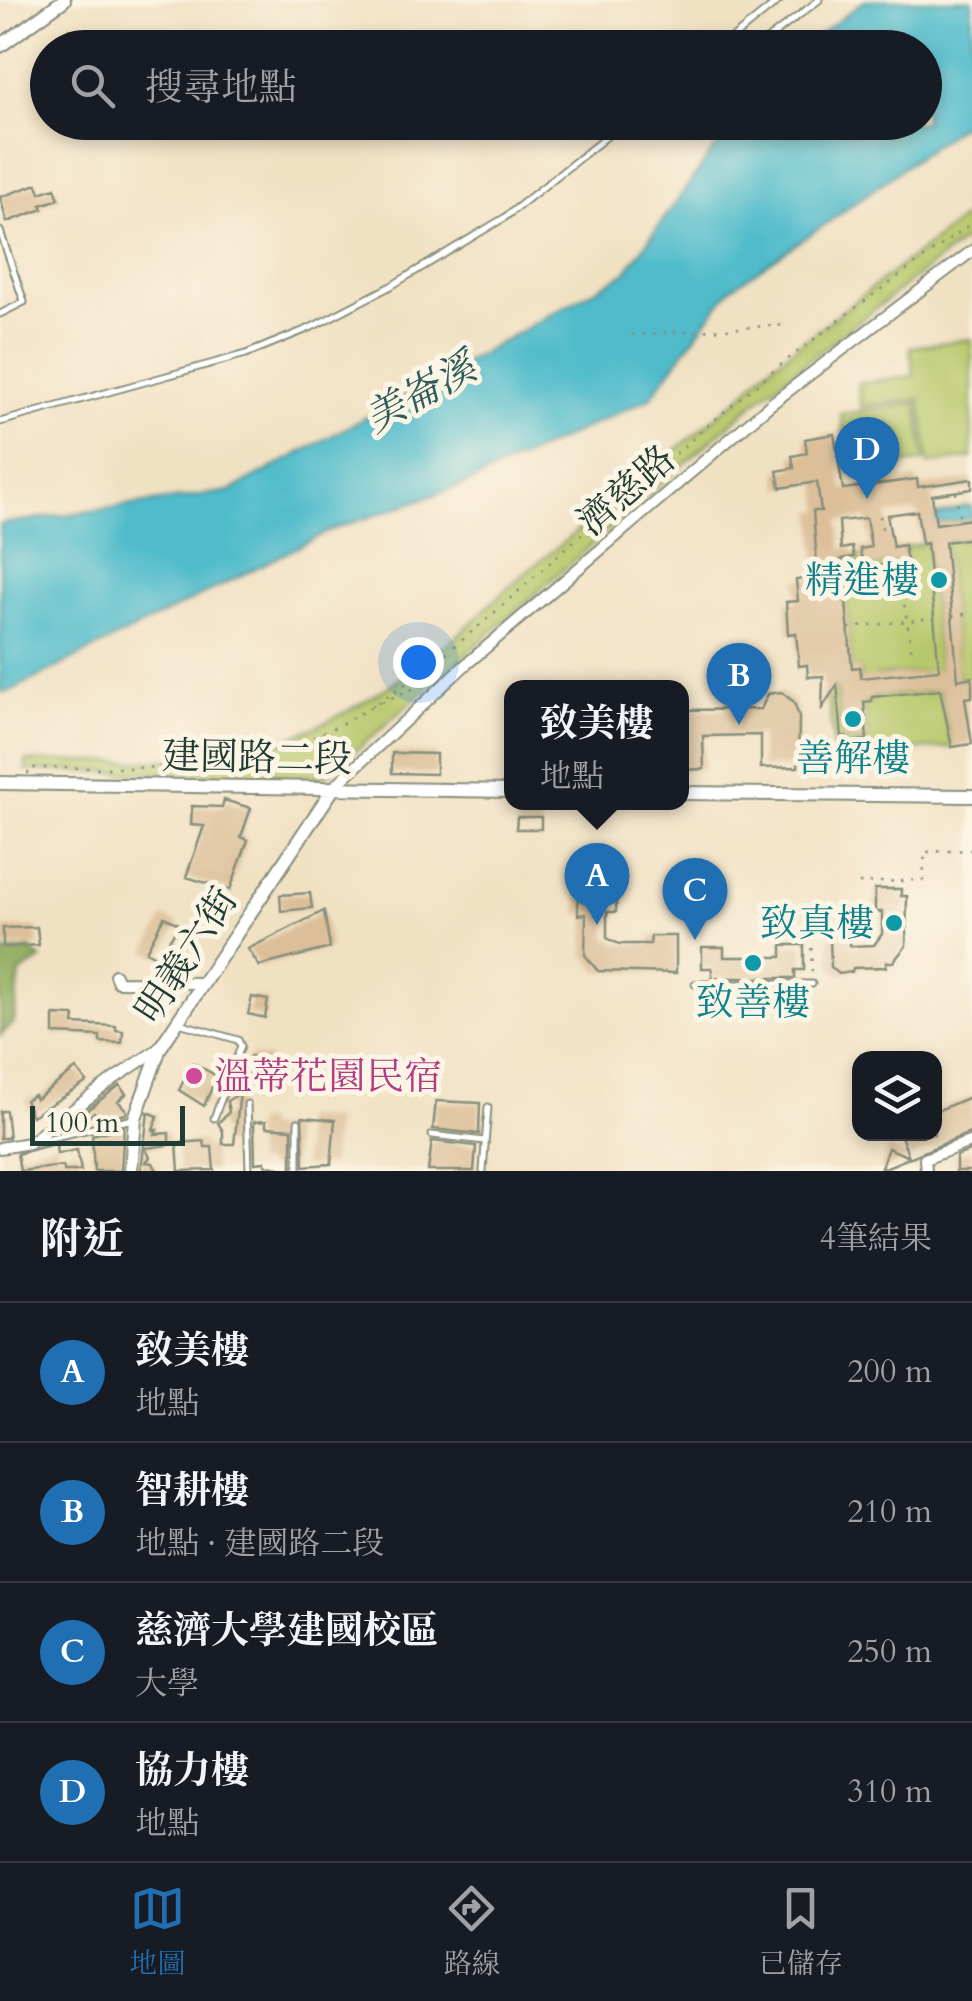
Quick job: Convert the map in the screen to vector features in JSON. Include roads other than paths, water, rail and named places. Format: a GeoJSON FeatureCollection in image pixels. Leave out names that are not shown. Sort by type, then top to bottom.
{"type":"FeatureCollection","features":[{"type":"Feature","properties":{"kind":"street"},"geometry":{"type":"LineString","coordinates":[[0,46],[64,0]]}},
{"type":"Feature","properties":{"kind":"street","name":"濟慈路"},"geometry":{"type":"LineString","coordinates":[[333,789],[447,682],[771,404],[972,251]]}},
{"type":"Feature","properties":{"kind":"street","name":"建國路二段"},"geometry":{"type":"LineString","coordinates":[[0,784],[504,791]]}},
{"type":"Feature","properties":{"kind":"street","name":"明義六街"},"geometry":{"type":"LineString","coordinates":[[130,1171],[136,1118],[160,1048],[333,789]]}},
{"type":"Feature","properties":{"kind":"street"},"geometry":{"type":"LineString","coordinates":[[689,793],[972,796]]}},
{"type":"Feature","properties":{"kind":"street"},"geometry":{"type":"LineString","coordinates":[[114,975],[118,982],[201,983]]}},
{"type":"Feature","properties":{"kind":"street"},"geometry":{"type":"LineString","coordinates":[[0,1148],[29,1143],[160,1048]]}},
{"type":"Feature","properties":{"kind":"street"},"geometry":{"type":"LineString","coordinates":[[926,1171],[926,1160],[972,1141]]}},
{"type":"Feature","properties":{"kind":"lane"},"geometry":{"type":"LineString","coordinates":[[742,30],[780,0]]}},
{"type":"Feature","properties":{"kind":"lane"},"geometry":{"type":"LineString","coordinates":[[779,30],[818,0]]}},
{"type":"Feature","properties":{"kind":"lane"},"geometry":{"type":"LineString","coordinates":[[0,422],[246,354],[310,328],[391,286],[504,218],[602,140]]}},
{"type":"Feature","properties":{"kind":"lane"},"geometry":{"type":"LineString","coordinates":[[0,231],[24,302],[0,314]]}},
{"type":"Feature","properties":{"kind":"lane"},"geometry":{"type":"LineString","coordinates":[[695,984],[812,984]]}},
{"type":"Feature","properties":{"kind":"lane"},"geometry":{"type":"LineString","coordinates":[[176,1022],[238,1040],[242,1046],[214,1118]]}},
{"type":"Feature","properties":{"kind":"lane"},"geometry":{"type":"LineString","coordinates":[[247,1104],[248,1171]]}},
{"type":"Feature","properties":{"kind":"lane"},"geometry":{"type":"LineString","coordinates":[[483,1171],[488,1107]]}},
{"type":"Feature","properties":{"kind":"lane"},"geometry":{"type":"LineString","coordinates":[[29,1143],[136,1118]]}},
{"type":"Feature","properties":{"kind":"lane"},"geometry":{"type":"LineString","coordinates":[[298,1122],[298,1171]]}},
{"type":"Feature","properties":{"kind":"lane"},"geometry":{"type":"LineString","coordinates":[[432,1135],[485,1141]]}},
{"type":"Feature","properties":{"kind":"water"},"geometry":{"type":"Polygon","coordinates":[[[865,0],[972,0],[972,117],[942,139],[942,30],[826,30],[865,0]]]}},
{"type":"Feature","properties":{"kind":"water","name":"美崙溪"},"geometry":{"type":"Polygon","coordinates":[[[721,140],[941,140],[730,289],[650,398],[466,484],[334,529],[8,692],[0,692],[0,524],[230,491],[625,273],[721,140]]]}},
{"type":"Feature","properties":{"kind":"water"},"geometry":{"type":"Polygon","coordinates":[[[972,507],[972,519],[936,524],[935,516],[972,507]]]}},
{"type":"Feature","properties":{"kind":"place","name":"協力樓"},"geometry":{"type":"Point","coordinates":[867,499]}},
{"type":"Feature","properties":{"kind":"place","name":"精進樓"},"geometry":{"type":"Point","coordinates":[939,580]}},
{"type":"Feature","properties":{"kind":"place","name":"善解樓"},"geometry":{"type":"Point","coordinates":[853,719]}},
{"type":"Feature","properties":{"kind":"place","name":"智耕樓"},"geometry":{"type":"Point","coordinates":[739,725]}},
{"type":"Feature","properties":{"kind":"place","name":"致真樓"},"geometry":{"type":"Point","coordinates":[894,923]}},
{"type":"Feature","properties":{"kind":"place","name":"致美樓"},"geometry":{"type":"Point","coordinates":[597,925]}},
{"type":"Feature","properties":{"kind":"place","name":"慈濟大學建國校區"},"geometry":{"type":"Point","coordinates":[695,940]}},
{"type":"Feature","properties":{"kind":"place","name":"致善樓"},"geometry":{"type":"Point","coordinates":[753,963]}},
{"type":"Feature","properties":{"kind":"place","name":"溫蒂花園民宿"},"geometry":{"type":"Point","coordinates":[194,1076]}}]}
